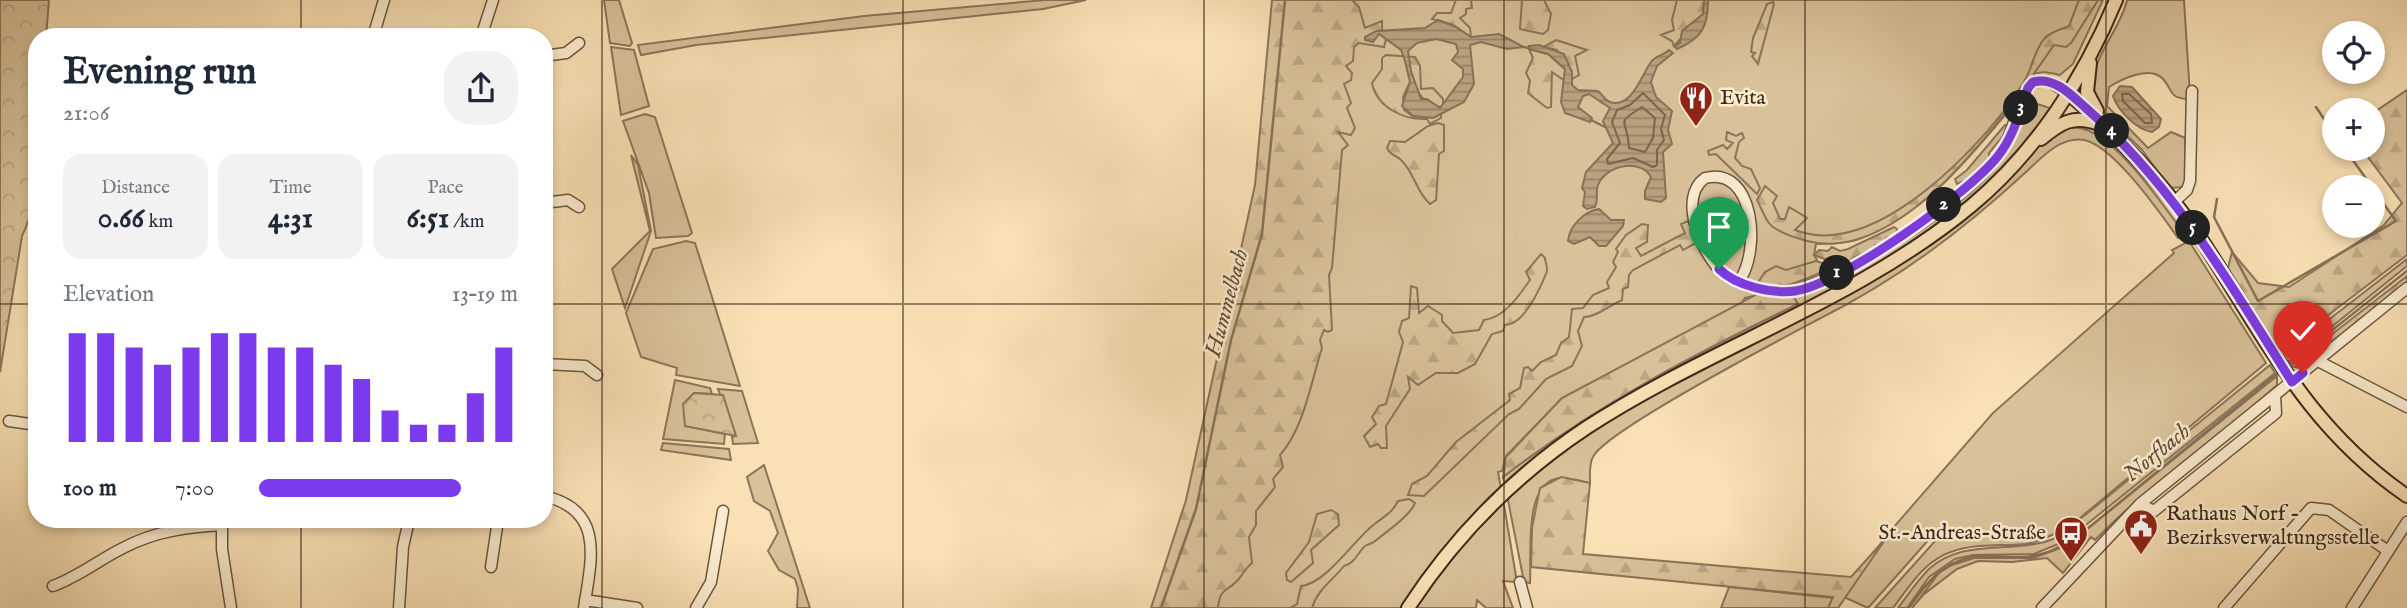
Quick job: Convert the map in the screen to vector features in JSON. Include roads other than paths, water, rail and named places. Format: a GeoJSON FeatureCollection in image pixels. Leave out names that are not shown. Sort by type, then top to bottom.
{"type":"FeatureCollection","features":[{"type":"Feature","properties":{"kind":"main road"},"geometry":{"type":"LineString","coordinates":[[2025,153],[2090,57],[2116,0]]}},
{"type":"Feature","properties":{"kind":"main road"},"geometry":{"type":"LineString","coordinates":[[2090,57],[2088,98],[2109,129]]}},
{"type":"Feature","properties":{"kind":"main road"},"geometry":{"type":"LineString","coordinates":[[2068,93],[2146,165],[2174,202],[2292,382],[2339,442],[2407,496]]}},
{"type":"Feature","properties":{"kind":"main road"},"geometry":{"type":"LineString","coordinates":[[1408,608],[1465,531],[1508,489],[1556,449],[1665,382],[1879,271],[1972,205],[2025,153],[2067,120],[2088,119],[2109,129]]}},
{"type":"Feature","properties":{"kind":"street"},"geometry":{"type":"LineString","coordinates":[[376,28],[384,0]]}},
{"type":"Feature","properties":{"kind":"street"},"geometry":{"type":"LineString","coordinates":[[484,28],[493,0]]}},
{"type":"Feature","properties":{"kind":"street"},"geometry":{"type":"LineString","coordinates":[[553,55],[566,53],[579,43]]}},
{"type":"Feature","properties":{"kind":"street"},"geometry":{"type":"LineString","coordinates":[[1739,281],[1746,270],[1752,247],[1751,223],[1745,202],[1729,180],[1721,176],[1704,178],[1694,193],[1693,221],[1719,269],[1739,281],[1763,288],[1794,291],[1859,262],[1949,201],[1993,161],[2010,138],[2028,88],[2033,82],[2048,81],[2068,93]]}},
{"type":"Feature","properties":{"kind":"street"},"geometry":{"type":"LineString","coordinates":[[2174,202],[2187,190],[2190,181],[2192,91]]}},
{"type":"Feature","properties":{"kind":"street"},"geometry":{"type":"LineString","coordinates":[[553,202],[568,200],[579,207]]}},
{"type":"Feature","properties":{"kind":"street"},"geometry":{"type":"LineString","coordinates":[[2042,608],[2140,504],[2153,512],[2276,413],[2275,396],[2407,288]]}},
{"type":"Feature","properties":{"kind":"street"},"geometry":{"type":"LineString","coordinates":[[2318,361],[2407,407]]}},
{"type":"Feature","properties":{"kind":"street"},"geometry":{"type":"LineString","coordinates":[[553,364],[585,366],[597,375]]}},
{"type":"Feature","properties":{"kind":"street"},"geometry":{"type":"LineString","coordinates":[[9,421],[28,424]]}},
{"type":"Feature","properties":{"kind":"street"},"geometry":{"type":"LineString","coordinates":[[553,500],[571,508],[588,527],[591,552],[585,604],[637,608]]}},
{"type":"Feature","properties":{"kind":"street"},"geometry":{"type":"LineString","coordinates":[[2224,608],[2311,508],[2329,510],[2388,551]]}},
{"type":"Feature","properties":{"kind":"street"},"geometry":{"type":"LineString","coordinates":[[696,608],[711,582],[723,511]]}},
{"type":"Feature","properties":{"kind":"street"},"geometry":{"type":"LineString","coordinates":[[2352,608],[2406,524]]}},
{"type":"Feature","properties":{"kind":"street"},"geometry":{"type":"LineString","coordinates":[[53,586],[77,577],[110,555],[145,538],[184,528]]}},
{"type":"Feature","properties":{"kind":"street"},"geometry":{"type":"LineString","coordinates":[[222,528],[223,557],[231,608]]}},
{"type":"Feature","properties":{"kind":"street"},"geometry":{"type":"LineString","coordinates":[[399,608],[403,547],[407,528]]}},
{"type":"Feature","properties":{"kind":"street"},"geometry":{"type":"LineString","coordinates":[[491,567],[497,528]]}},
{"type":"Feature","properties":{"kind":"street"},"geometry":{"type":"LineString","coordinates":[[1520,582],[1527,608]]}},
{"type":"Feature","properties":{"kind":"water"},"geometry":{"type":"Polygon","coordinates":[[[1704,0],[1708,0],[1708,9],[1702,30],[1692,41],[1677,49],[1674,46],[1680,43],[1682,31],[1703,14],[1704,0]]]}},
{"type":"Feature","properties":{"kind":"water"},"geometry":{"type":"Polygon","coordinates":[[[1438,20],[1471,37],[1499,34],[1524,47],[1507,49],[1481,42],[1470,45],[1474,84],[1464,102],[1433,118],[1413,116],[1402,106],[1410,82],[1401,50],[1379,34],[1373,42],[1365,40],[1365,37],[1376,31],[1425,28],[1438,20]],[[1436,39],[1417,43],[1408,51],[1411,71],[1421,99],[1427,99],[1440,108],[1463,77],[1463,69],[1452,60],[1458,52],[1456,44],[1436,39]]]}},
{"type":"Feature","properties":{"kind":"water"},"geometry":{"type":"Polygon","coordinates":[[[1539,45],[1564,54],[1572,72],[1572,85],[1578,90],[1598,91],[1608,101],[1618,103],[1630,96],[1653,60],[1669,50],[1673,53],[1657,66],[1651,82],[1656,97],[1672,111],[1668,130],[1672,144],[1663,152],[1666,198],[1661,202],[1645,199],[1645,191],[1651,177],[1639,167],[1623,166],[1602,178],[1597,188],[1595,207],[1587,209],[1583,206],[1585,192],[1582,188],[1586,172],[1613,143],[1603,121],[1610,108],[1589,94],[1583,96],[1578,107],[1592,118],[1590,122],[1565,113],[1561,102],[1565,69],[1548,54],[1529,49],[1529,46],[1539,45]]]}},
{"type":"Feature","properties":{"kind":"water"},"geometry":{"type":"Polygon","coordinates":[[[2120,86],[2132,87],[2161,119],[2159,127],[2152,132],[2134,124],[2115,102],[2113,96],[2120,86]]]}},
{"type":"Feature","properties":{"kind":"water"},"geometry":{"type":"Polygon","coordinates":[[[1599,209],[1611,220],[1624,220],[1623,226],[1606,246],[1599,246],[1590,237],[1574,244],[1568,241],[1571,230],[1579,220],[1599,209]]]}},
{"type":"Feature","properties":{"kind":"waterway","name":"Hummelbach"},"geometry":{"type":"LineString","coordinates":[[1161,608],[1196,509],[1231,340],[1262,234],[1285,0]]}},
{"type":"Feature","properties":{"kind":"waterway"},"geometry":{"type":"LineString","coordinates":[[1524,47],[1529,48]]}},
{"type":"Feature","properties":{"kind":"waterway"},"geometry":{"type":"LineString","coordinates":[[2316,107],[2322,116]]}},
{"type":"Feature","properties":{"kind":"waterway"},"geometry":{"type":"LineString","coordinates":[[1591,120],[1605,127]]}},
{"type":"Feature","properties":{"kind":"waterway"},"geometry":{"type":"LineString","coordinates":[[2354,161],[2363,175]]}},
{"type":"Feature","properties":{"kind":"waterway"},"geometry":{"type":"LineString","coordinates":[[2217,199],[2214,217],[2258,301],[2367,238]]}},
{"type":"Feature","properties":{"kind":"waterway"},"geometry":{"type":"LineString","coordinates":[[2385,206],[2396,221],[2385,227]]}},
{"type":"Feature","properties":{"kind":"waterway","name":"Norfbach"},"geometry":{"type":"LineString","coordinates":[[2287,366],[2407,271]]}},
{"type":"Feature","properties":{"kind":"waterway","name":"Norfbach"},"geometry":{"type":"LineString","coordinates":[[1909,608],[1933,577],[1953,563],[1977,556],[2031,556],[2051,551],[2067,542],[2087,529],[2279,372]]}},
{"type":"Feature","properties":{"kind":"place","name":"Evita"},"geometry":{"type":"Point","coordinates":[1696,128]}},
{"type":"Feature","properties":{"kind":"place","name":"Rathaus Norf - Bezirksverwaltungsstelle"},"geometry":{"type":"Point","coordinates":[2141,556]}},
{"type":"Feature","properties":{"kind":"place","name":"St.-Andreas-Straße"},"geometry":{"type":"Point","coordinates":[2071,563]}}]}
